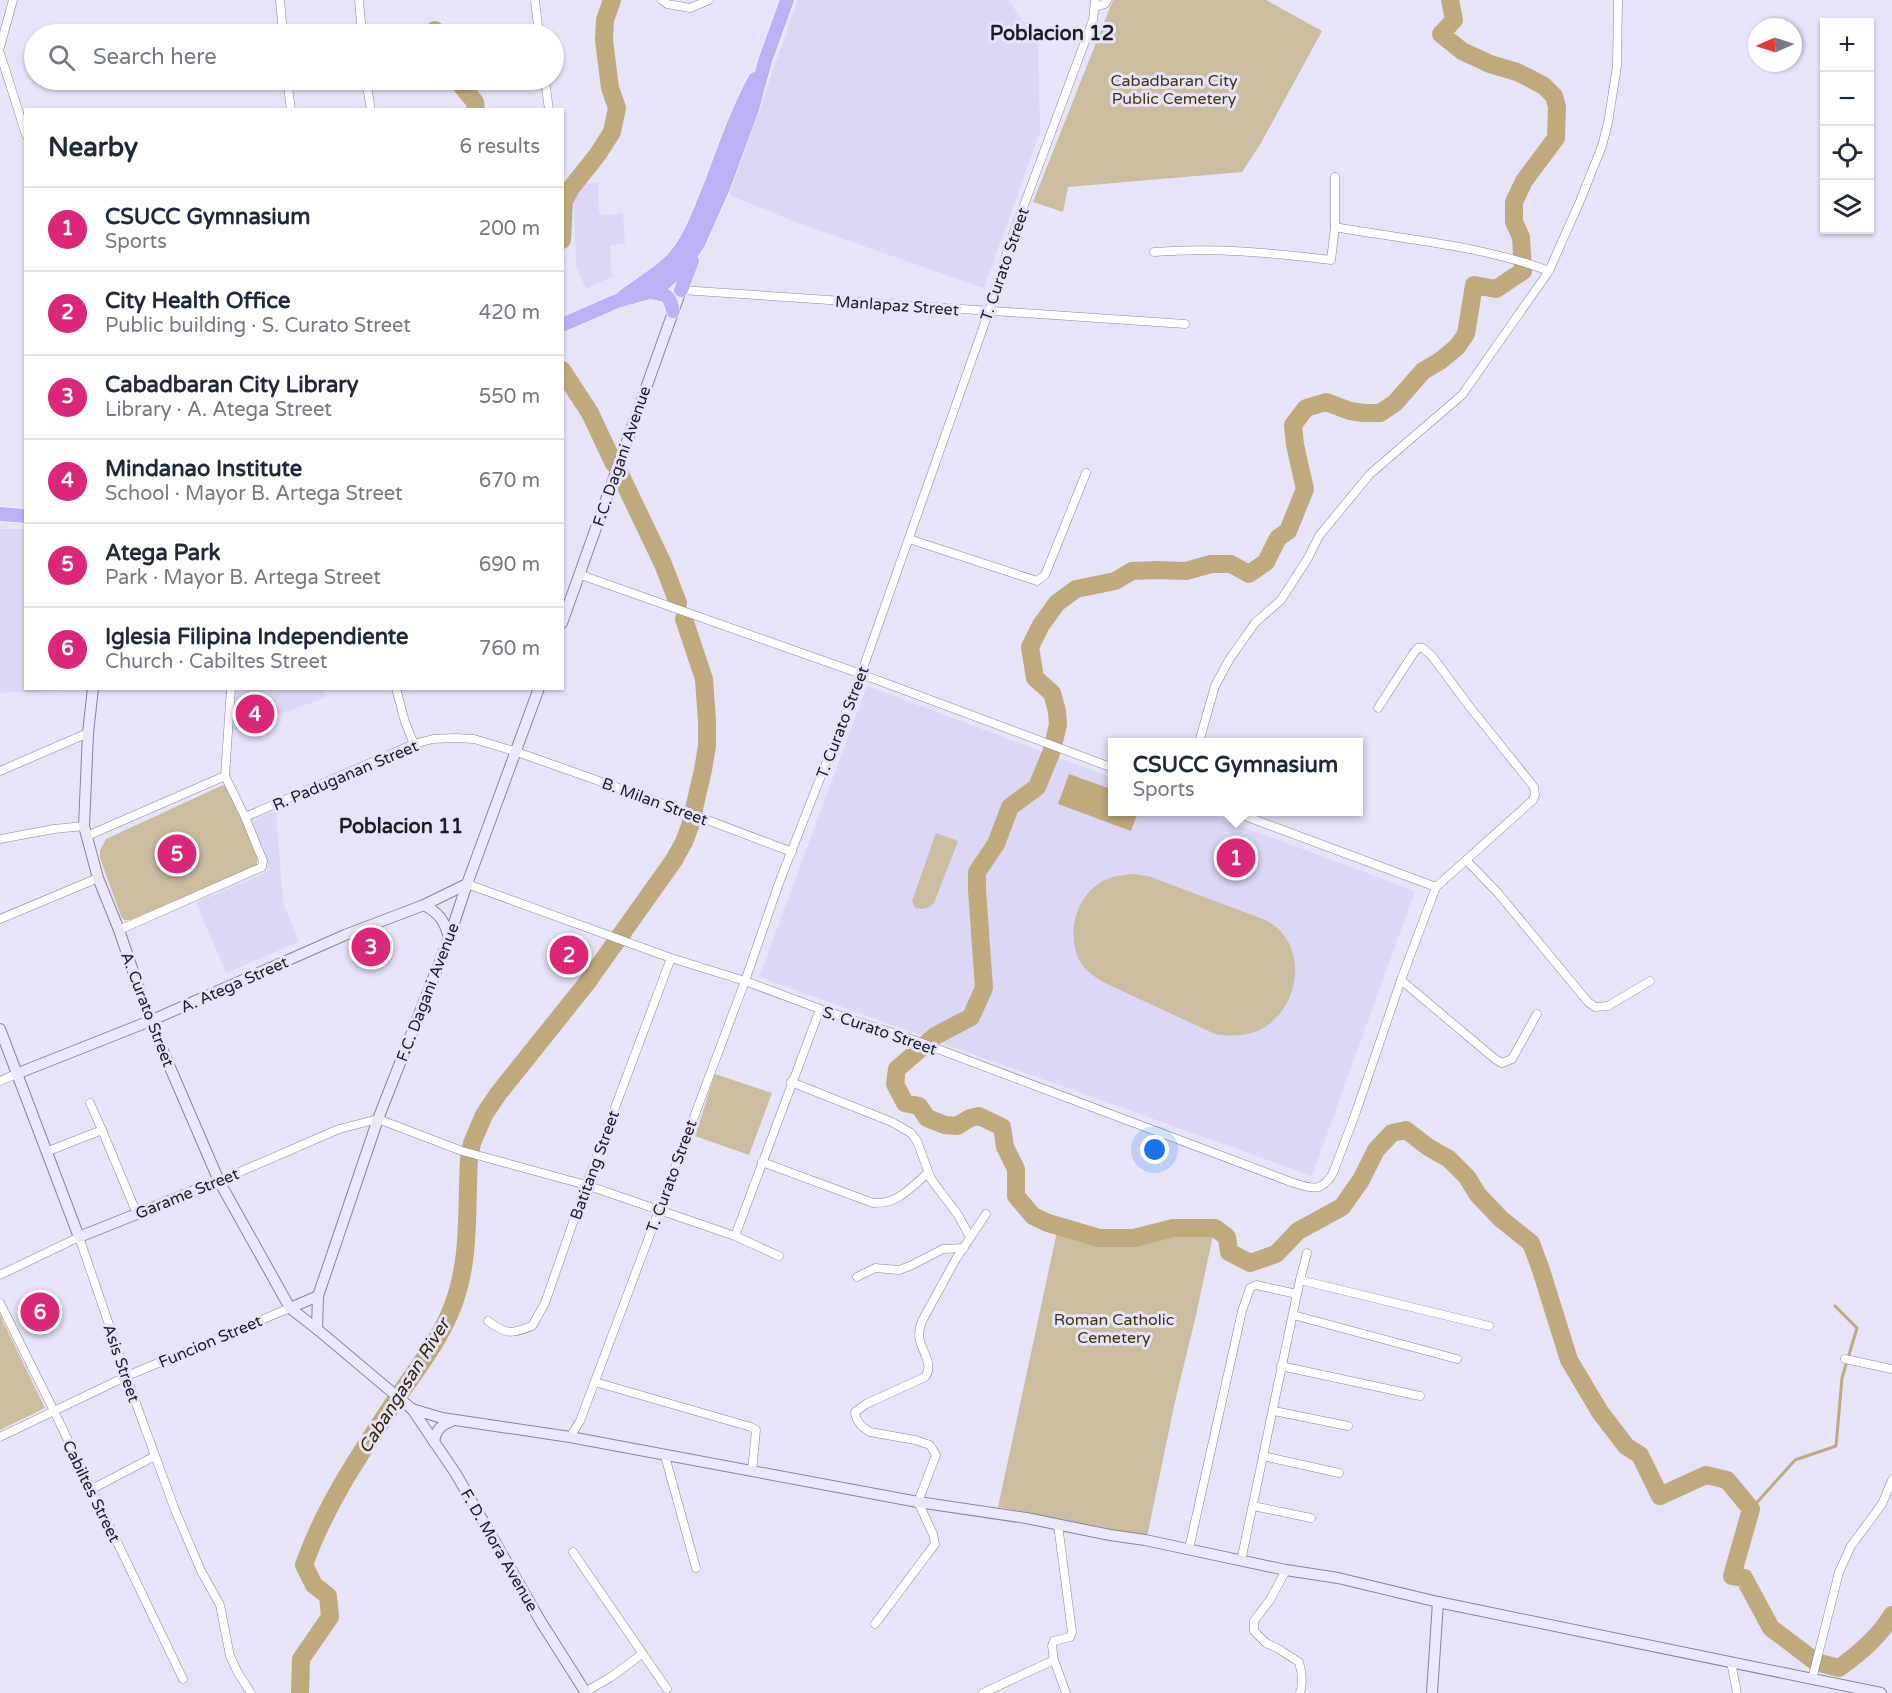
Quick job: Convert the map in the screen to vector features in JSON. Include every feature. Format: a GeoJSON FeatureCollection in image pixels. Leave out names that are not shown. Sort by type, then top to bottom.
{"type":"FeatureCollection","features":[{"type":"Feature","properties":{"kind":"highway"},"geometry":{"type":"LineString","coordinates":[[681,290],[752,109],[765,61],[787,0]]}},
{"type":"Feature","properties":{"kind":"highway"},"geometry":{"type":"LineString","coordinates":[[617,301],[660,271],[674,258],[687,238],[698,217],[741,105],[765,61]]}},
{"type":"Feature","properties":{"kind":"highway"},"geometry":{"type":"LineString","coordinates":[[564,324],[617,301],[650,292],[666,282],[681,268],[698,244]]}},
{"type":"Feature","properties":{"kind":"highway"},"geometry":{"type":"LineString","coordinates":[[650,292],[666,295],[670,299],[673,311]]}},
{"type":"Feature","properties":{"kind":"highway"},"geometry":{"type":"LineString","coordinates":[[0,514],[24,516]]}},
{"type":"Feature","properties":{"kind":"main road","name":"F.C. Dagani Avenue"},"geometry":{"type":"LineString","coordinates":[[564,618],[681,290]]}},
{"type":"Feature","properties":{"kind":"main road","name":"A. Curato Street"},"geometry":{"type":"LineString","coordinates":[[93,690],[88,733],[85,831],[98,878],[119,930],[150,1021],[219,1180],[290,1308]]}},
{"type":"Feature","properties":{"kind":"main road","name":"F.C. Dagani Avenue"},"geometry":{"type":"LineString","coordinates":[[317,1329],[318,1296],[378,1119],[449,938],[538,690]]}},
{"type":"Feature","properties":{"kind":"main road","name":"A. Atega Street"},"geometry":{"type":"LineString","coordinates":[[16,1074],[150,1021],[345,935],[424,905],[467,884]]}},
{"type":"Feature","properties":{"kind":"main road"},"geometry":{"type":"LineString","coordinates":[[424,905],[441,916],[447,927],[449,938]]}},
{"type":"Feature","properties":{"kind":"main road","name":"Asis Street"},"geometry":{"type":"LineString","coordinates":[[0,1029],[79,1237]]}},
{"type":"Feature","properties":{"kind":"main road","name":"Garame Street"},"geometry":{"type":"LineString","coordinates":[[79,1237],[219,1180]]}},
{"type":"Feature","properties":{"kind":"main road"},"geometry":{"type":"LineString","coordinates":[[318,1296],[290,1308],[404,1402],[442,1418],[570,1437],[918,1502],[1026,1518],[1286,1570],[1338,1578],[1438,1602],[1731,1662],[1812,1676],[1881,1693]]}},
{"type":"Feature","properties":{"kind":"main road","name":"F. D. Mora Avenue"},"geometry":{"type":"LineString","coordinates":[[404,1402],[456,1474],[541,1622],[586,1693]]}},
{"type":"Feature","properties":{"kind":"main road"},"geometry":{"type":"LineString","coordinates":[[434,1442],[439,1427],[455,1420]]}},
{"type":"Feature","properties":{"kind":"main road"},"geometry":{"type":"LineString","coordinates":[[1432,1693],[1438,1602]]}},
{"type":"Feature","properties":{"kind":"street"},"geometry":{"type":"LineString","coordinates":[[0,47],[13,0]]}},
{"type":"Feature","properties":{"kind":"street"},"geometry":{"type":"LineString","coordinates":[[280,0],[282,24]]}},
{"type":"Feature","properties":{"kind":"street"},"geometry":{"type":"LineString","coordinates":[[359,0],[361,24]]}},
{"type":"Feature","properties":{"kind":"street"},"geometry":{"type":"LineString","coordinates":[[535,0],[538,24]]}},
{"type":"Feature","properties":{"kind":"street"},"geometry":{"type":"LineString","coordinates":[[662,0],[690,8],[709,0]]}},
{"type":"Feature","properties":{"kind":"street"},"geometry":{"type":"LineString","coordinates":[[1095,3],[1105,4],[1107,0]]}},
{"type":"Feature","properties":{"kind":"street"},"geometry":{"type":"LineString","coordinates":[[1199,738],[1215,686],[1229,660],[1255,623],[1281,600],[1319,536],[1370,474],[1462,395],[1549,271],[1602,146],[1608,123],[1617,66],[1618,0]]}},
{"type":"Feature","properties":{"kind":"street","name":"T. Curato Street"},"geometry":{"type":"LineString","coordinates":[[570,1437],[580,1421],[595,1382],[792,852],[861,674],[1041,156],[1093,20],[1095,3]]}},
{"type":"Feature","properties":{"kind":"street"},"geometry":{"type":"LineString","coordinates":[[0,53],[24,130]]}},
{"type":"Feature","properties":{"kind":"street"},"geometry":{"type":"LineString","coordinates":[[288,90],[291,108]]}},
{"type":"Feature","properties":{"kind":"street"},"geometry":{"type":"LineString","coordinates":[[368,90],[371,108]]}},
{"type":"Feature","properties":{"kind":"street"},"geometry":{"type":"LineString","coordinates":[[546,90],[549,108]]}},
{"type":"Feature","properties":{"kind":"street"},"geometry":{"type":"LineString","coordinates":[[1154,252],[1191,249],[1245,250],[1331,260],[1335,227],[1335,177]]}},
{"type":"Feature","properties":{"kind":"street"},"geometry":{"type":"LineString","coordinates":[[1335,227],[1504,256],[1549,271]]}},
{"type":"Feature","properties":{"kind":"street","name":"Manlapaz Street"},"geometry":{"type":"LineString","coordinates":[[681,290],[1185,324]]}},
{"type":"Feature","properties":{"kind":"street"},"geometry":{"type":"LineString","coordinates":[[909,539],[1036,581],[1045,575],[1086,473]]}},
{"type":"Feature","properties":{"kind":"street"},"geometry":{"type":"LineString","coordinates":[[580,575],[861,674],[1108,766]]}},
{"type":"Feature","properties":{"kind":"street"},"geometry":{"type":"LineString","coordinates":[[1378,708],[1413,654],[1418,648],[1423,648],[1432,656],[1534,787],[1535,795],[1533,800],[1436,887],[1401,980],[1502,1063],[1512,1059],[1537,1014]]}},
{"type":"Feature","properties":{"kind":"street"},"geometry":{"type":"LineString","coordinates":[[119,930],[260,868],[262,865],[245,817],[225,776],[231,690]]}},
{"type":"Feature","properties":{"kind":"street"},"geometry":{"type":"LineString","coordinates":[[397,690],[414,744]]}},
{"type":"Feature","properties":{"kind":"street"},"geometry":{"type":"LineString","coordinates":[[0,771],[88,733]]}},
{"type":"Feature","properties":{"kind":"street","name":"R. Paduganan Street"},"geometry":{"type":"LineString","coordinates":[[245,817],[414,744],[433,739],[474,739],[517,752]]}},
{"type":"Feature","properties":{"kind":"street","name":"B. Milan Street"},"geometry":{"type":"LineString","coordinates":[[517,752],[792,852]]}},
{"type":"Feature","properties":{"kind":"street"},"geometry":{"type":"LineString","coordinates":[[0,839],[54,829],[85,831],[225,776]]}},
{"type":"Feature","properties":{"kind":"street"},"geometry":{"type":"LineString","coordinates":[[1245,816],[1436,887]]}},
{"type":"Feature","properties":{"kind":"street"},"geometry":{"type":"LineString","coordinates":[[1466,860],[1498,892],[1588,1002],[1595,1007],[1608,1006],[1650,981]]}},
{"type":"Feature","properties":{"kind":"street"},"geometry":{"type":"LineString","coordinates":[[0,919],[98,878]]}},
{"type":"Feature","properties":{"kind":"street","name":"S. Curato Street"},"geometry":{"type":"LineString","coordinates":[[467,884],[671,958],[745,981],[914,1040],[1311,1188],[1328,1182],[1333,1173],[1401,980]]}},
{"type":"Feature","properties":{"kind":"street","name":"Batitang Street"},"geometry":{"type":"LineString","coordinates":[[488,1321],[503,1332],[518,1332],[532,1326],[545,1303],[586,1185],[671,958]]}},
{"type":"Feature","properties":{"kind":"street"},"geometry":{"type":"LineString","coordinates":[[735,1236],[820,1009]]}},
{"type":"Feature","properties":{"kind":"street","name":"A. Atega Street"},"geometry":{"type":"LineString","coordinates":[[0,1082],[16,1074]]}},
{"type":"Feature","properties":{"kind":"street"},"geometry":{"type":"LineString","coordinates":[[791,1082],[892,1122],[911,1133],[917,1141],[928,1173],[958,1215],[970,1237]]}},
{"type":"Feature","properties":{"kind":"street"},"geometry":{"type":"LineString","coordinates":[[90,1102],[137,1214]]}},
{"type":"Feature","properties":{"kind":"street"},"geometry":{"type":"LineString","coordinates":[[378,1119],[462,1151],[586,1185],[735,1236],[778,1256]]}},
{"type":"Feature","properties":{"kind":"street","name":"Garame Street"},"geometry":{"type":"LineString","coordinates":[[219,1180],[339,1130],[378,1119]]}},
{"type":"Feature","properties":{"kind":"street"},"geometry":{"type":"LineString","coordinates":[[46,1152],[102,1130]]}},
{"type":"Feature","properties":{"kind":"street"},"geometry":{"type":"LineString","coordinates":[[762,1162],[873,1203],[895,1200],[928,1173]]}},
{"type":"Feature","properties":{"kind":"street"},"geometry":{"type":"LineString","coordinates":[[874,1624],[935,1544],[933,1534],[918,1502],[933,1467],[936,1453],[930,1445],[915,1440],[870,1432],[857,1421],[855,1412],[866,1404],[928,1374],[929,1364],[920,1339],[920,1327],[956,1259],[986,1214]]}},
{"type":"Feature","properties":{"kind":"street","name":"Garame Street"},"geometry":{"type":"LineString","coordinates":[[0,1275],[79,1237]]}},
{"type":"Feature","properties":{"kind":"street","name":"Asis Street"},"geometry":{"type":"LineString","coordinates":[[79,1237],[175,1510],[201,1571],[220,1605],[230,1656],[250,1693]]}},
{"type":"Feature","properties":{"kind":"street"},"geometry":{"type":"LineString","coordinates":[[857,1277],[875,1268],[899,1269],[910,1266],[943,1249],[964,1248]]}},
{"type":"Feature","properties":{"kind":"street"},"geometry":{"type":"LineString","coordinates":[[1241,1561],[1306,1253]]}},
{"type":"Feature","properties":{"kind":"street"},"geometry":{"type":"LineString","coordinates":[[1300,1280],[1489,1326]]}},
{"type":"Feature","properties":{"kind":"street"},"geometry":{"type":"LineString","coordinates":[[1189,1550],[1246,1296],[1250,1288],[1256,1285],[1297,1294]]}},
{"type":"Feature","properties":{"kind":"street","name":"Cabiltes Street"},"geometry":{"type":"LineString","coordinates":[[0,1303],[183,1679]]}},
{"type":"Feature","properties":{"kind":"street","name":"Funcion Street"},"geometry":{"type":"LineString","coordinates":[[0,1437],[127,1376],[290,1308]]}},
{"type":"Feature","properties":{"kind":"street"},"geometry":{"type":"LineString","coordinates":[[1293,1315],[1457,1359]]}},
{"type":"Feature","properties":{"kind":"street"},"geometry":{"type":"LineString","coordinates":[[1845,1359],[1892,1369]]}},
{"type":"Feature","properties":{"kind":"street"},"geometry":{"type":"LineString","coordinates":[[1281,1366],[1420,1396]]}},
{"type":"Feature","properties":{"kind":"street"},"geometry":{"type":"LineString","coordinates":[[595,1382],[751,1426],[756,1430],[752,1471]]}},
{"type":"Feature","properties":{"kind":"street"},"geometry":{"type":"LineString","coordinates":[[1274,1411],[1348,1426]]}},
{"type":"Feature","properties":{"kind":"street"},"geometry":{"type":"LineString","coordinates":[[580,1421],[585,1440]]}},
{"type":"Feature","properties":{"kind":"street"},"geometry":{"type":"LineString","coordinates":[[92,1489],[155,1456]]}},
{"type":"Feature","properties":{"kind":"street"},"geometry":{"type":"LineString","coordinates":[[665,1456],[696,1568]]}},
{"type":"Feature","properties":{"kind":"street"},"geometry":{"type":"LineString","coordinates":[[1263,1456],[1339,1473]]}},
{"type":"Feature","properties":{"kind":"street"},"geometry":{"type":"LineString","coordinates":[[1812,1676],[1839,1572],[1851,1546],[1882,1504],[1892,1480]]}},
{"type":"Feature","properties":{"kind":"street"},"geometry":{"type":"LineString","coordinates":[[1253,1506],[1311,1518]]}},
{"type":"Feature","properties":{"kind":"street"},"geometry":{"type":"LineString","coordinates":[[1058,1525],[1072,1632],[1070,1637],[1054,1641],[1052,1646],[1054,1660],[1066,1693]]}},
{"type":"Feature","properties":{"kind":"street"},"geometry":{"type":"LineString","coordinates":[[573,1552],[667,1689]]}},
{"type":"Feature","properties":{"kind":"street"},"geometry":{"type":"LineString","coordinates":[[1286,1570],[1270,1600],[1254,1621],[1254,1631],[1266,1643],[1299,1662],[1300,1693]]}},
{"type":"Feature","properties":{"kind":"street"},"geometry":{"type":"LineString","coordinates":[[586,1693],[642,1654]]}},
{"type":"Feature","properties":{"kind":"street"},"geometry":{"type":"LineString","coordinates":[[982,1693],[1054,1660]]}},
{"type":"Feature","properties":{"kind":"street"},"geometry":{"type":"LineString","coordinates":[[1731,1662],[1737,1693]]}},
{"type":"Feature","properties":{"kind":"shaded area"},"geometry":{"type":"Polygon","coordinates":[[[798,0],[1008,0],[1038,41],[1040,132],[984,288],[803,225],[729,195],[798,0]]]}},
{"type":"Feature","properties":{"kind":"shaded area"},"geometry":{"type":"Polygon","coordinates":[[[598,183],[599,212],[602,215],[623,213],[625,244],[610,245],[613,276],[586,289],[576,266],[574,201],[583,184],[598,183]]]}},
{"type":"Feature","properties":{"kind":"shaded area"},"geometry":{"type":"Polygon","coordinates":[[[0,529],[24,529],[24,690],[67,690],[0,693],[0,529]]]}},
{"type":"Feature","properties":{"kind":"shaded area"},"geometry":{"type":"Polygon","coordinates":[[[867,686],[1108,776],[1108,816],[1214,816],[1415,891],[1312,1176],[759,977],[867,686]]]}},
{"type":"Feature","properties":{"kind":"shaded area"},"geometry":{"type":"Polygon","coordinates":[[[234,690],[324,690],[325,698],[231,731],[234,690]]]}},
{"type":"Feature","properties":{"kind":"shaded area"},"geometry":{"type":"Polygon","coordinates":[[[1069,774],[1108,788],[1108,816],[1137,816],[1131,831],[1058,804],[1069,774]]]}},
{"type":"Feature","properties":{"kind":"shaded area"},"geometry":{"type":"Polygon","coordinates":[[[276,811],[283,902],[299,942],[226,973],[196,903],[270,871],[251,819],[276,811]]]}},
{"type":"Feature","properties":{"kind":"green space","name":"Cabadbaran City Public Cemetery"},"geometry":{"type":"Polygon","coordinates":[[[1113,0],[1266,0],[1322,31],[1261,143],[1242,172],[1068,187],[1063,212],[1033,202],[1113,0]]]}},
{"type":"Feature","properties":{"kind":"green space"},"geometry":{"type":"Polygon","coordinates":[[[223,785],[229,789],[257,858],[257,866],[130,920],[124,920],[100,858],[100,850],[106,839],[223,785]]]}},
{"type":"Feature","properties":{"kind":"green space"},"geometry":{"type":"Polygon","coordinates":[[[936,833],[958,841],[934,903],[930,907],[915,908],[912,901],[936,833]]]}},
{"type":"Feature","properties":{"kind":"green space"},"geometry":{"type":"Polygon","coordinates":[[[1133,874],[1148,876],[1263,919],[1278,928],[1288,941],[1295,971],[1293,987],[1278,1016],[1265,1027],[1247,1034],[1215,1034],[1107,984],[1088,971],[1081,964],[1075,950],[1074,929],[1079,908],[1090,891],[1098,884],[1114,877],[1133,874]]]}},
{"type":"Feature","properties":{"kind":"green space"},"geometry":{"type":"Polygon","coordinates":[[[715,1074],[772,1093],[749,1155],[695,1136],[715,1074]]]}},
{"type":"Feature","properties":{"kind":"green space","name":"Roman Catholic Cemetery"},"geometry":{"type":"Polygon","coordinates":[[[1058,1227],[1098,1244],[1136,1243],[1175,1230],[1214,1231],[1147,1537],[998,1507],[1058,1227]]]}},
{"type":"Feature","properties":{"kind":"green space"},"geometry":{"type":"Polygon","coordinates":[[[0,1315],[45,1408],[0,1430],[0,1315]]]}},
{"type":"Feature","properties":{"kind":"waterway","name":"Cabangasan River"},"geometry":{"type":"LineString","coordinates":[[564,201],[612,132],[617,108],[610,88],[604,40],[605,20],[612,0]]}},
{"type":"Feature","properties":{"kind":"waterway"},"geometry":{"type":"LineString","coordinates":[[1450,0],[1454,20],[1441,34],[1462,51],[1490,64],[1517,72],[1544,86],[1554,96],[1557,107],[1556,138],[1524,181],[1514,202],[1514,222],[1521,237],[1523,271],[1496,289],[1474,285],[1466,334],[1457,347],[1423,371],[1395,403],[1380,413],[1350,411],[1326,402],[1306,408],[1293,425],[1305,489],[1288,531],[1278,538],[1266,562],[1249,574],[1231,564],[1211,564],[1186,571],[1132,571],[1115,581],[1076,589],[1057,603],[1041,625],[1030,647],[1035,678],[1052,693],[1057,711],[1058,725],[1051,753],[1037,787],[1010,807],[996,844],[977,872],[984,988],[971,1017],[935,1036],[897,1069],[895,1084],[905,1103],[919,1106],[927,1118],[945,1125],[957,1126],[970,1118],[979,1116],[1002,1127],[1005,1147],[1016,1169],[1016,1196],[1033,1216],[1048,1223],[1099,1238],[1134,1238],[1173,1228],[1215,1228],[1227,1237],[1229,1252],[1250,1263],[1276,1254],[1298,1231],[1342,1207],[1361,1180],[1376,1150],[1392,1133],[1406,1130],[1449,1159],[1467,1177],[1478,1195],[1501,1219],[1531,1243],[1569,1360],[1600,1412],[1626,1446],[1640,1455],[1660,1496],[1706,1475],[1727,1480],[1751,1509],[1732,1576],[1744,1578],[1771,1628],[1816,1662],[1839,1668],[1868,1644],[1892,1615]]}},
{"type":"Feature","properties":{"kind":"waterway","name":"Cabangasan River"},"geometry":{"type":"LineString","coordinates":[[465,90],[475,102],[476,108]]}},
{"type":"Feature","properties":{"kind":"waterway","name":"Cabangasan River"},"geometry":{"type":"LineString","coordinates":[[564,373],[590,413],[614,464]]}},
{"type":"Feature","properties":{"kind":"waterway","name":"Cabangasan River"},"geometry":{"type":"LineString","coordinates":[[620,474],[663,564],[678,603]]}},
{"type":"Feature","properties":{"kind":"waterway","name":"Cabangasan River"},"geometry":{"type":"LineString","coordinates":[[300,1693],[301,1659],[330,1617],[328,1596],[314,1585],[304,1565],[322,1521],[345,1479],[434,1343],[452,1308],[465,1253],[469,1159],[472,1143],[484,1115],[498,1094],[586,984],[674,860],[690,826],[707,746],[707,721],[704,679],[684,619]]}},
{"type":"Feature","properties":{"kind":"waterway"},"geometry":{"type":"LineString","coordinates":[[1751,1509],[1795,1460],[1836,1446],[1842,1378],[1857,1328],[1835,1306]]}},
{"type":"Feature","properties":{"kind":"place","name":"Mindanao Institute"},"geometry":{"type":"Point","coordinates":[255,714]}},
{"type":"Feature","properties":{"kind":"place","name":"Atega Park"},"geometry":{"type":"Point","coordinates":[177,854]}},
{"type":"Feature","properties":{"kind":"place","name":"CSUCC Gymnasium"},"geometry":{"type":"Point","coordinates":[1236,858]}},
{"type":"Feature","properties":{"kind":"place","name":"Cabadbaran City Library"},"geometry":{"type":"Point","coordinates":[371,947]}},
{"type":"Feature","properties":{"kind":"place","name":"City Health Office"},"geometry":{"type":"Point","coordinates":[569,955]}},
{"type":"Feature","properties":{"kind":"place","name":"Iglesia Filipina Independiente"},"geometry":{"type":"Point","coordinates":[40,1312]}},
{"type":"Feature","properties":{"kind":"district","name":"Poblacion 12"},"geometry":{"type":"Point","coordinates":[1052,33]}},
{"type":"Feature","properties":{"kind":"district","name":"Poblacion 11"},"geometry":{"type":"Point","coordinates":[401,826]}}]}
